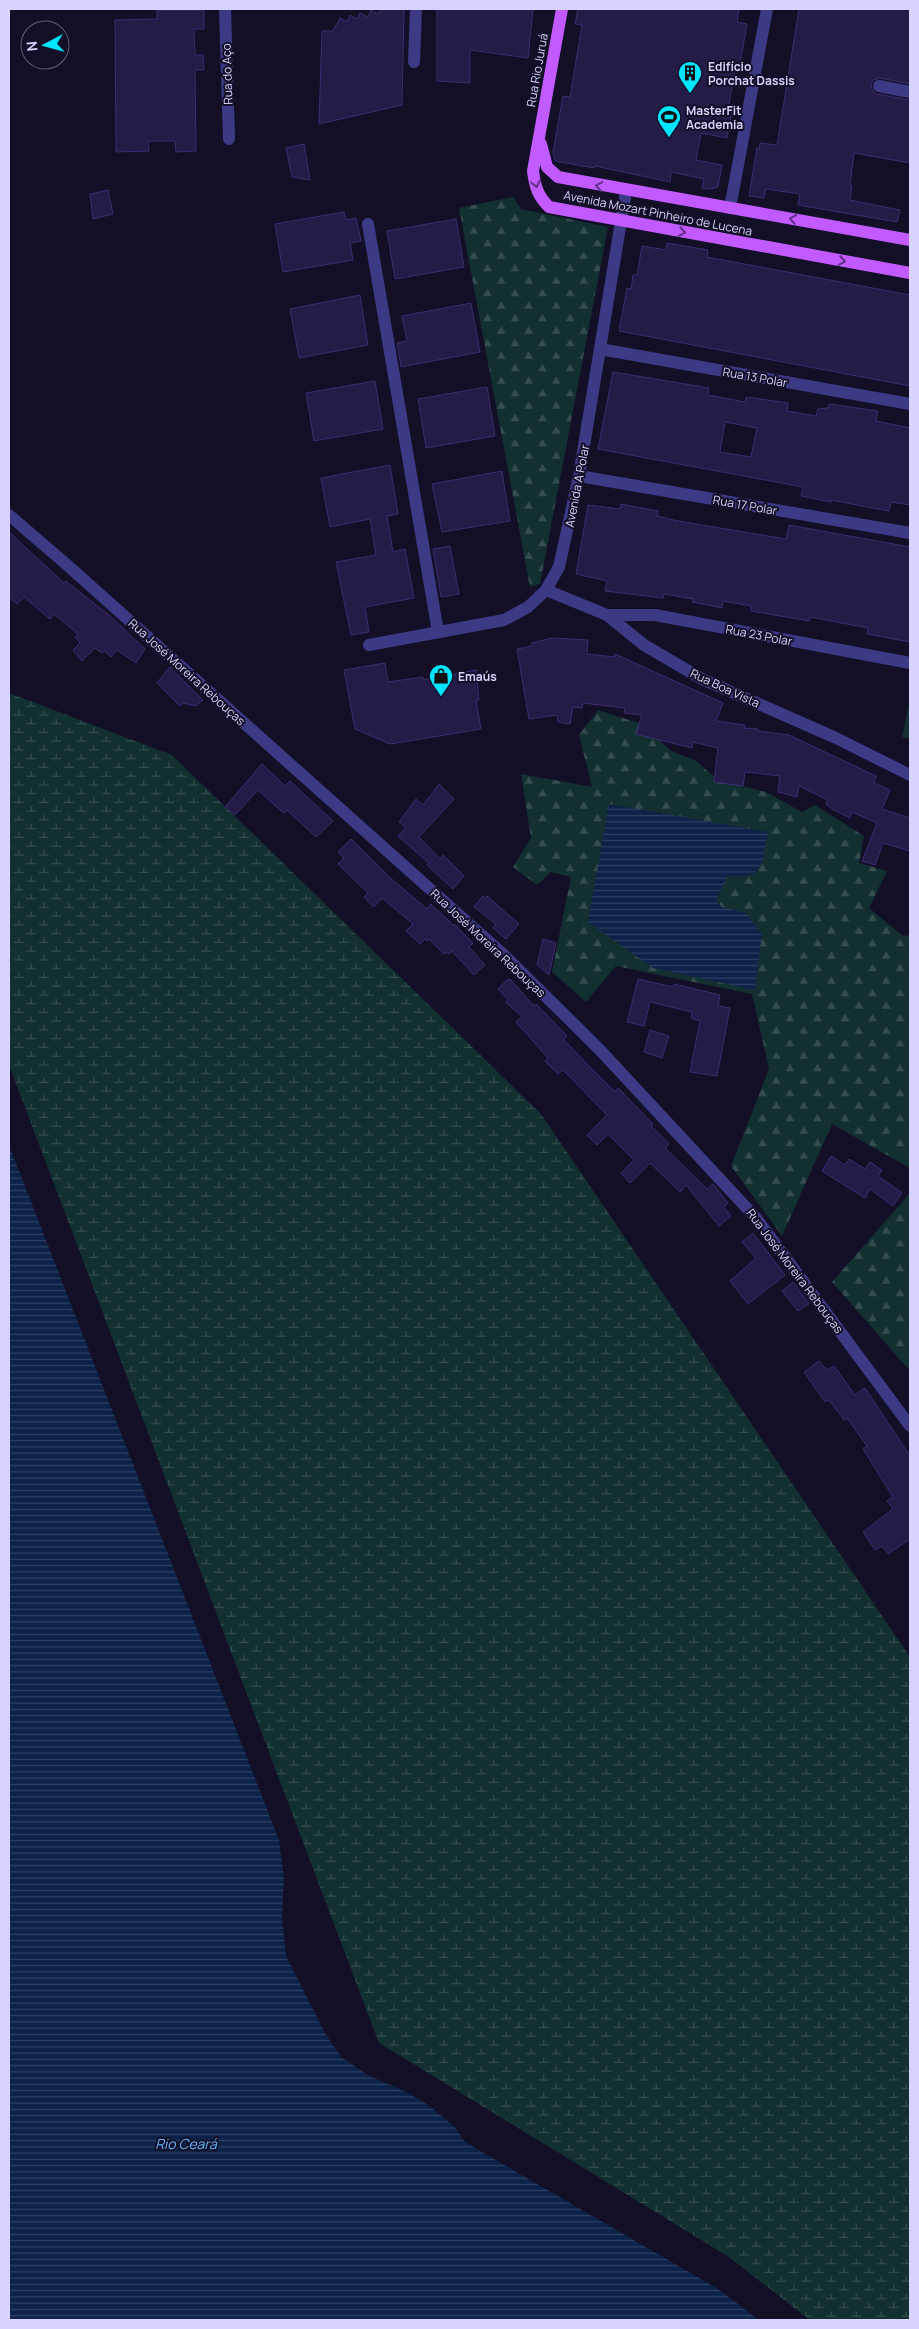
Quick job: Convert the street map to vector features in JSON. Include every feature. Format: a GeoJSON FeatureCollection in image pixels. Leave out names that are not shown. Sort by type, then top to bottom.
{"type":"FeatureCollection","features":[{"type":"Feature","properties":{"kind":"main road","name":"Rua Rio Juruá"},"geometry":{"type":"LineString","coordinates":[[540,136],[562,9]]}},
{"type":"Feature","properties":{"kind":"main road","name":"Avenida Mozart Pinheiro de Lucena"},"geometry":{"type":"LineString","coordinates":[[540,136],[547,167],[558,177],[626,191],[910,240]]}},
{"type":"Feature","properties":{"kind":"main road","name":"Avenida Mozart Pinheiro de Lucena"},"geometry":{"type":"LineString","coordinates":[[540,136],[533,171],[534,185],[540,198],[549,207],[910,273]]}},
{"type":"Feature","properties":{"kind":"street","name":"Rua do Aço"},"geometry":{"type":"LineString","coordinates":[[225,9],[229,139]]}},
{"type":"Feature","properties":{"kind":"street"},"geometry":{"type":"LineString","coordinates":[[414,62],[416,9]]}},
{"type":"Feature","properties":{"kind":"street"},"geometry":{"type":"LineString","coordinates":[[730,208],[767,9]]}},
{"type":"Feature","properties":{"kind":"street"},"geometry":{"type":"LineString","coordinates":[[879,86],[910,92]]}},
{"type":"Feature","properties":{"kind":"street","name":"Avenida A Polar"},"geometry":{"type":"LineString","coordinates":[[370,645],[504,620],[528,608],[546,590],[559,567],[579,476],[626,191]]}},
{"type":"Feature","properties":{"kind":"street"},"geometry":{"type":"LineString","coordinates":[[368,224],[438,632]]}},
{"type":"Feature","properties":{"kind":"street","name":"Rua 13 Polar"},"geometry":{"type":"LineString","coordinates":[[600,349],[910,404]]}},
{"type":"Feature","properties":{"kind":"street","name":"Rua 17 Polar"},"geometry":{"type":"LineString","coordinates":[[579,476],[910,533]]}},
{"type":"Feature","properties":{"kind":"street","name":"Rua José Moreira Rebouças"},"geometry":{"type":"LineString","coordinates":[[9,515],[505,956],[600,1050],[756,1218],[910,1426]]}},
{"type":"Feature","properties":{"kind":"street","name":"Rua Boa Vista"},"geometry":{"type":"LineString","coordinates":[[546,590],[607,615],[644,645],[702,679],[836,738],[910,775]]}},
{"type":"Feature","properties":{"kind":"street","name":"Rua 23 Polar"},"geometry":{"type":"LineString","coordinates":[[607,615],[655,615],[910,663]]}},
{"type":"Feature","properties":{"kind":"green space"},"geometry":{"type":"Polygon","coordinates":[[[513,197],[521,209],[608,227],[540,584],[530,587],[459,208],[513,197]]]}},
{"type":"Feature","properties":{"kind":"green space"},"geometry":{"type":"Polygon","coordinates":[[[9,693],[172,755],[541,1114],[910,1657],[910,2320],[810,2320],[729,2257],[379,2043],[9,1065],[9,693]]]}},
{"type":"Feature","properties":{"kind":"green space"},"geometry":{"type":"Polygon","coordinates":[[[910,700],[910,739],[902,737],[910,700]]]}},
{"type":"Feature","properties":{"kind":"green space"},"geometry":{"type":"Polygon","coordinates":[[[598,710],[642,724],[671,751],[696,761],[718,780],[766,792],[802,812],[815,805],[864,836],[859,863],[887,871],[869,908],[903,936],[910,935],[910,1168],[832,1124],[782,1236],[731,1166],[769,1069],[752,994],[616,966],[586,1002],[552,972],[571,877],[551,872],[537,885],[513,867],[531,838],[521,774],[592,787],[579,735],[598,710]]]}},
{"type":"Feature","properties":{"kind":"green space"},"geometry":{"type":"Polygon","coordinates":[[[910,1193],[910,1371],[832,1282],[910,1193]]]}},
{"type":"Feature","properties":{"kind":"water"},"geometry":{"type":"Polygon","coordinates":[[[609,804],[768,832],[760,868],[749,875],[740,877],[727,876],[716,901],[722,907],[746,913],[762,934],[755,990],[653,968],[588,922],[609,804]]]}},
{"type":"Feature","properties":{"kind":"water","name":"Rio Ceará"},"geometry":{"type":"Polygon","coordinates":[[[9,1145],[279,1840],[284,1878],[282,1918],[286,1956],[325,2033],[341,2057],[368,2075],[408,2093],[428,2105],[455,2127],[465,2142],[718,2289],[759,2320],[9,2320],[9,1145]]]}},
{"type":"Feature","properties":{"kind":"building"},"geometry":{"type":"Polygon","coordinates":[[[381,9],[404,9],[402,105],[319,124],[322,31],[333,31],[340,18],[347,22],[350,15],[357,19],[360,13],[368,17],[371,10],[378,14],[381,9]]]}},
{"type":"Feature","properties":{"kind":"building"},"geometry":{"type":"Polygon","coordinates":[[[437,9],[533,9],[528,58],[470,50],[470,83],[437,81],[437,9]]]}},
{"type":"Feature","properties":{"kind":"building"},"geometry":{"type":"Polygon","coordinates":[[[578,9],[739,9],[737,22],[747,24],[740,64],[736,63],[729,104],[733,105],[727,138],[701,133],[696,160],[722,165],[718,187],[712,189],[702,188],[704,179],[671,172],[670,182],[595,166],[594,168],[555,161],[553,152],[563,96],[570,97],[582,25],[575,24],[578,9]]]}},
{"type":"Feature","properties":{"kind":"building"},"geometry":{"type":"Polygon","coordinates":[[[799,9],[910,9],[910,84],[880,78],[873,80],[871,85],[873,92],[877,94],[910,100],[910,163],[854,153],[850,185],[852,186],[850,200],[900,210],[897,222],[798,205],[800,194],[766,189],[764,198],[749,196],[757,148],[759,149],[760,143],[777,145],[799,9]]]}},
{"type":"Feature","properties":{"kind":"building"},"geometry":{"type":"Polygon","coordinates":[[[157,10],[204,10],[204,29],[194,29],[195,55],[203,55],[204,70],[195,70],[196,151],[176,152],[175,141],[148,141],[149,151],[116,152],[115,20],[157,19],[157,10]]]}},
{"type":"Feature","properties":{"kind":"building"},"geometry":{"type":"Polygon","coordinates":[[[304,144],[310,180],[292,177],[286,148],[304,144]]]}},
{"type":"Feature","properties":{"kind":"building"},"geometry":{"type":"Polygon","coordinates":[[[108,190],[113,214],[93,219],[90,194],[108,190]]]}},
{"type":"Feature","properties":{"kind":"building"},"geometry":{"type":"Polygon","coordinates":[[[344,212],[346,220],[356,218],[361,241],[350,243],[353,260],[283,272],[275,224],[344,212]]]}},
{"type":"Feature","properties":{"kind":"building"},"geometry":{"type":"Polygon","coordinates":[[[456,219],[464,267],[395,279],[387,231],[456,219]]]}},
{"type":"Feature","properties":{"kind":"building"},"geometry":{"type":"Polygon","coordinates":[[[667,243],[708,250],[707,257],[910,295],[910,386],[619,331],[627,288],[631,289],[633,275],[637,275],[642,246],[666,250],[667,243]]]}},
{"type":"Feature","properties":{"kind":"building"},"geometry":{"type":"Polygon","coordinates":[[[360,295],[368,345],[299,358],[290,309],[360,295]]]}},
{"type":"Feature","properties":{"kind":"building"},"geometry":{"type":"Polygon","coordinates":[[[471,303],[480,352],[401,367],[397,343],[407,341],[402,316],[471,303]]]}},
{"type":"Feature","properties":{"kind":"building"},"geometry":{"type":"Polygon","coordinates":[[[613,372],[709,388],[708,395],[745,402],[746,397],[788,403],[787,411],[816,416],[818,409],[828,408],[829,404],[878,411],[876,421],[910,428],[910,505],[891,502],[889,511],[831,500],[831,502],[801,496],[803,487],[598,449],[613,372]],[[725,422],[720,452],[751,457],[757,428],[725,422]]]}},
{"type":"Feature","properties":{"kind":"building"},"geometry":{"type":"Polygon","coordinates":[[[375,381],[383,429],[314,441],[306,393],[375,381]]]}},
{"type":"Feature","properties":{"kind":"building"},"geometry":{"type":"Polygon","coordinates":[[[487,387],[495,436],[426,448],[418,399],[487,387]]]}},
{"type":"Feature","properties":{"kind":"building"},"geometry":{"type":"Polygon","coordinates":[[[390,465],[398,514],[387,516],[393,552],[405,549],[414,598],[365,607],[369,632],[351,635],[336,562],[376,555],[370,519],[330,527],[321,478],[390,465]]]}},
{"type":"Feature","properties":{"kind":"building"},"geometry":{"type":"Polygon","coordinates":[[[502,471],[510,521],[442,532],[432,484],[502,471]]]}},
{"type":"Feature","properties":{"kind":"building"},"geometry":{"type":"Polygon","coordinates":[[[621,504],[658,511],[657,516],[678,521],[786,539],[789,525],[910,547],[910,642],[867,634],[868,628],[810,617],[809,621],[751,611],[751,606],[723,601],[722,608],[693,602],[693,599],[664,594],[663,598],[605,591],[607,581],[576,574],[588,505],[620,509],[621,504]]]}},
{"type":"Feature","properties":{"kind":"building"},"geometry":{"type":"Polygon","coordinates":[[[9,532],[64,583],[66,581],[110,616],[145,649],[136,663],[117,650],[111,657],[105,651],[102,653],[95,648],[82,661],[73,650],[80,643],[75,637],[78,634],[54,614],[50,619],[24,597],[17,604],[9,597],[9,532]]]}},
{"type":"Feature","properties":{"kind":"building"},"geometry":{"type":"Polygon","coordinates":[[[450,546],[459,594],[441,597],[433,549],[450,546]]]}},
{"type":"Feature","properties":{"kind":"building"},"geometry":{"type":"Polygon","coordinates":[[[552,638],[588,640],[587,654],[615,657],[615,654],[723,703],[716,721],[745,725],[744,728],[758,729],[758,731],[789,735],[876,776],[874,783],[890,790],[882,809],[910,818],[910,851],[883,843],[875,865],[862,861],[877,823],[852,812],[850,818],[832,809],[826,804],[828,800],[799,786],[797,797],[778,792],[780,776],[745,772],[743,786],[714,782],[718,748],[693,742],[692,748],[636,734],[642,715],[624,713],[625,708],[583,703],[582,708],[573,707],[570,724],[558,722],[557,715],[529,719],[517,649],[532,646],[532,643],[552,638]]]}},
{"type":"Feature","properties":{"kind":"building"},"geometry":{"type":"Polygon","coordinates":[[[385,663],[388,682],[423,677],[423,680],[476,670],[479,700],[476,700],[481,729],[390,744],[355,729],[344,670],[385,663]]]}},
{"type":"Feature","properties":{"kind":"building"},"geometry":{"type":"Polygon","coordinates":[[[170,667],[203,700],[196,706],[183,703],[180,706],[157,683],[170,667]]]}},
{"type":"Feature","properties":{"kind":"building"},"geometry":{"type":"Polygon","coordinates":[[[262,764],[285,786],[290,781],[333,821],[316,837],[287,810],[285,813],[280,810],[258,790],[235,815],[225,807],[262,764]]]}},
{"type":"Feature","properties":{"kind":"building"},"geometry":{"type":"Polygon","coordinates":[[[439,784],[454,799],[419,837],[440,859],[443,855],[464,876],[453,889],[427,865],[429,863],[398,836],[406,827],[399,822],[416,799],[423,805],[439,784]]]}},
{"type":"Feature","properties":{"kind":"building"},"geometry":{"type":"Polygon","coordinates":[[[351,839],[388,876],[427,909],[431,904],[454,924],[473,943],[469,947],[485,965],[474,975],[452,951],[449,954],[446,952],[444,954],[429,939],[427,941],[425,939],[420,944],[406,931],[413,924],[382,898],[374,907],[364,897],[368,893],[338,864],[344,858],[338,852],[351,839]]]}},
{"type":"Feature","properties":{"kind":"building"},"geometry":{"type":"Polygon","coordinates":[[[483,896],[485,898],[487,896],[519,924],[506,939],[493,928],[496,924],[474,907],[483,896]]]}},
{"type":"Feature","properties":{"kind":"building"},"geometry":{"type":"Polygon","coordinates":[[[543,939],[556,943],[549,975],[537,965],[543,939]]]}},
{"type":"Feature","properties":{"kind":"building"},"geometry":{"type":"Polygon","coordinates":[[[508,979],[567,1036],[564,1040],[615,1092],[618,1088],[653,1124],[651,1126],[669,1144],[665,1148],[707,1189],[713,1184],[728,1203],[724,1207],[731,1216],[719,1226],[686,1185],[680,1192],[650,1163],[630,1183],[621,1173],[634,1160],[608,1134],[597,1145],[587,1135],[607,1115],[563,1070],[558,1074],[545,1061],[548,1058],[516,1022],[522,1017],[506,1002],[508,1000],[498,989],[508,979]]]}},
{"type":"Feature","properties":{"kind":"building"},"geometry":{"type":"Polygon","coordinates":[[[638,979],[673,987],[674,984],[720,995],[718,1006],[730,1008],[717,1076],[690,1072],[700,1021],[691,1018],[692,1012],[650,1002],[644,1026],[627,1022],[638,979]]]}},
{"type":"Feature","properties":{"kind":"building"},"geometry":{"type":"Polygon","coordinates":[[[650,1030],[669,1036],[662,1058],[644,1052],[650,1030]]]}},
{"type":"Feature","properties":{"kind":"building"},"geometry":{"type":"Polygon","coordinates":[[[831,1156],[845,1165],[849,1159],[865,1169],[870,1162],[882,1170],[878,1176],[902,1193],[893,1206],[870,1189],[865,1198],[822,1171],[831,1156]]]}},
{"type":"Feature","properties":{"kind":"building"},"geometry":{"type":"Polygon","coordinates":[[[753,1233],[785,1275],[748,1304],[730,1281],[756,1258],[742,1242],[753,1233]]]}},
{"type":"Feature","properties":{"kind":"building"},"geometry":{"type":"Polygon","coordinates":[[[793,1282],[809,1304],[798,1311],[782,1291],[793,1282]]]}},
{"type":"Feature","properties":{"kind":"building"},"geometry":{"type":"Polygon","coordinates":[[[819,1361],[827,1370],[834,1366],[855,1395],[865,1388],[910,1456],[910,1539],[888,1554],[882,1546],[875,1550],[863,1532],[893,1509],[887,1501],[893,1497],[863,1449],[867,1446],[847,1418],[844,1420],[829,1400],[825,1402],[804,1372],[819,1361]]]}},
{"type":"Feature","properties":{"kind":"place","name":"Edifício Porchat Dassis"},"geometry":{"type":"Point","coordinates":[690,94]}},
{"type":"Feature","properties":{"kind":"place","name":"MasterFit Academia"},"geometry":{"type":"Point","coordinates":[669,138]}},
{"type":"Feature","properties":{"kind":"place","name":"Emaús"},"geometry":{"type":"Point","coordinates":[441,697]}}]}
